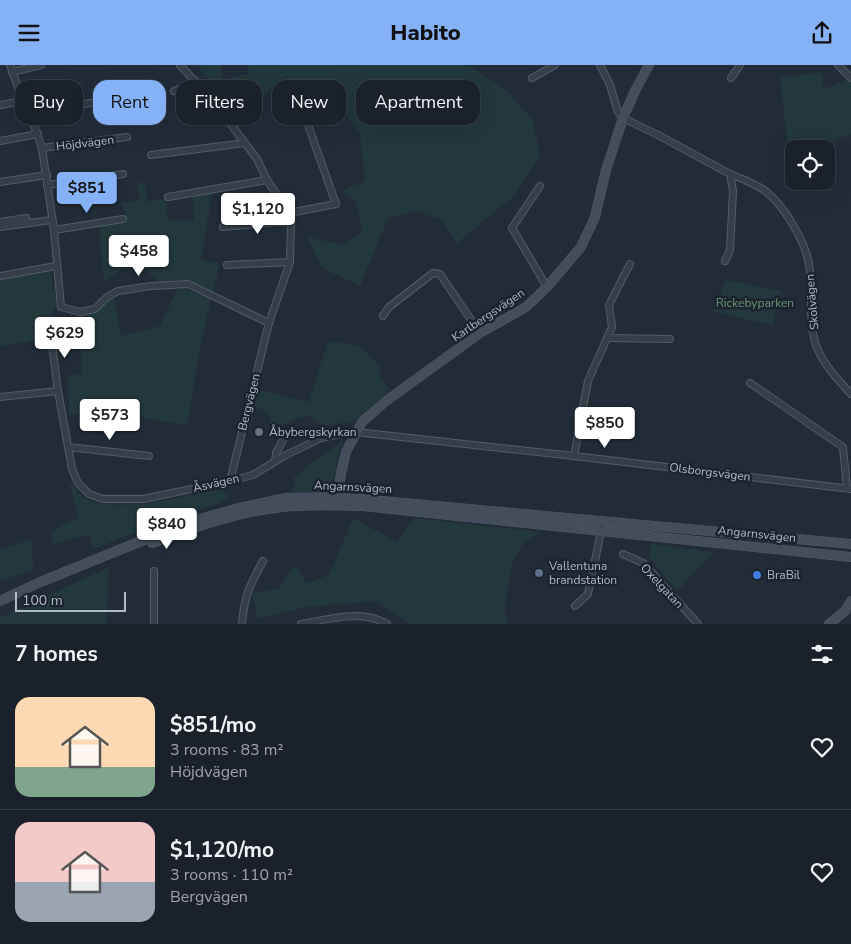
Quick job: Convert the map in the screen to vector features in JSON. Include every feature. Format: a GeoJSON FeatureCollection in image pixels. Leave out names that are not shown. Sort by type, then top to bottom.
{"type":"FeatureCollection","features":[{"type":"Feature","properties":{"kind":"main road","name":"Karlbergsvägen"},"geometry":{"type":"LineString","coordinates":[[337,501],[346,452],[362,422],[386,401],[480,333],[526,307],[547,287],[581,247],[595,217],[606,170],[623,118],[649,65]]}},
{"type":"Feature","properties":{"kind":"main road","name":"Angarnsvägen"},"geometry":{"type":"LineString","coordinates":[[0,601],[47,579],[183,524],[234,509],[286,498],[532,513],[603,526],[851,557]]}},
{"type":"Feature","properties":{"kind":"main road","name":"Angarnsvägen"},"geometry":{"type":"LineString","coordinates":[[0,606],[14,598],[108,559],[191,528],[232,516],[281,507],[337,501]]}},
{"type":"Feature","properties":{"kind":"main road","name":"Angarnsvägen"},"geometry":{"type":"LineString","coordinates":[[603,526],[851,544]]}},
{"type":"Feature","properties":{"kind":"main road"},"geometry":{"type":"LineString","coordinates":[[829,624],[849,612],[851,601]]}},
{"type":"Feature","properties":{"kind":"street","name":"Höjdvägen"},"geometry":{"type":"LineString","coordinates":[[10,65],[15,80]]}},
{"type":"Feature","properties":{"kind":"street"},"geometry":{"type":"LineString","coordinates":[[12,72],[41,65]]}},
{"type":"Feature","properties":{"kind":"street","name":"Bergvägen"},"geometry":{"type":"LineString","coordinates":[[182,65],[195,80]]}},
{"type":"Feature","properties":{"kind":"street"},"geometry":{"type":"LineString","coordinates":[[532,78],[555,65]]}},
{"type":"Feature","properties":{"kind":"street"},"geometry":{"type":"LineString","coordinates":[[600,65],[610,85],[618,112],[623,118]]}},
{"type":"Feature","properties":{"kind":"street"},"geometry":{"type":"LineString","coordinates":[[731,78],[740,65]]}},
{"type":"Feature","properties":{"kind":"street"},"geometry":{"type":"LineString","coordinates":[[838,65],[851,77]]}},
{"type":"Feature","properties":{"kind":"street"},"geometry":{"type":"LineString","coordinates":[[0,105],[15,102]]}},
{"type":"Feature","properties":{"kind":"street","name":"Skolvägen"},"geometry":{"type":"LineString","coordinates":[[623,118],[730,174],[763,189],[786,213],[799,237],[809,264],[812,320],[817,347],[829,369],[851,394]]}},
{"type":"Feature","properties":{"kind":"street","name":"Höjdvägen"},"geometry":{"type":"LineString","coordinates":[[34,125],[42,148],[47,175],[46,185],[54,230],[61,307],[80,311],[95,309],[107,297],[118,291],[151,286],[188,284],[269,323]]}},
{"type":"Feature","properties":{"kind":"street","name":"Bergvägen"},"geometry":{"type":"LineString","coordinates":[[230,481],[269,323],[290,262],[291,221],[289,213],[267,180],[257,159],[231,125]]}},
{"type":"Feature","properties":{"kind":"street"},"geometry":{"type":"LineString","coordinates":[[289,213],[336,204],[308,125]]}},
{"type":"Feature","properties":{"kind":"street","name":"Höjdvägen"},"geometry":{"type":"LineString","coordinates":[[0,141],[38,134]]}},
{"type":"Feature","properties":{"kind":"street","name":"Höjdvägen"},"geometry":{"type":"LineString","coordinates":[[42,148],[127,137]]}},
{"type":"Feature","properties":{"kind":"street"},"geometry":{"type":"LineString","coordinates":[[150,155],[245,143]]}},
{"type":"Feature","properties":{"kind":"street"},"geometry":{"type":"LineString","coordinates":[[46,185],[123,174]]}},
{"type":"Feature","properties":{"kind":"street"},"geometry":{"type":"LineString","coordinates":[[725,261],[730,250],[733,191],[730,174]]}},
{"type":"Feature","properties":{"kind":"street"},"geometry":{"type":"LineString","coordinates":[[0,182],[47,175]]}},
{"type":"Feature","properties":{"kind":"street"},"geometry":{"type":"LineString","coordinates":[[168,197],[267,180]]}},
{"type":"Feature","properties":{"kind":"street"},"geometry":{"type":"LineString","coordinates":[[540,187],[512,228],[547,287]]}},
{"type":"Feature","properties":{"kind":"street"},"geometry":{"type":"LineString","coordinates":[[0,222],[26,218]]}},
{"type":"Feature","properties":{"kind":"street"},"geometry":{"type":"LineString","coordinates":[[54,230],[123,219]]}},
{"type":"Feature","properties":{"kind":"street"},"geometry":{"type":"LineString","coordinates":[[0,227],[52,220]]}},
{"type":"Feature","properties":{"kind":"street"},"geometry":{"type":"LineString","coordinates":[[223,227],[291,221]]}},
{"type":"Feature","properties":{"kind":"street"},"geometry":{"type":"LineString","coordinates":[[227,265],[290,262]]}},
{"type":"Feature","properties":{"kind":"street"},"geometry":{"type":"LineString","coordinates":[[574,456],[588,381],[612,327],[609,305],[630,264]]}},
{"type":"Feature","properties":{"kind":"street"},"geometry":{"type":"LineString","coordinates":[[0,276],[56,266]]}},
{"type":"Feature","properties":{"kind":"street"},"geometry":{"type":"LineString","coordinates":[[383,316],[389,307],[433,273],[440,274],[480,333]]}},
{"type":"Feature","properties":{"kind":"street","name":"Åsvägen"},"geometry":{"type":"LineString","coordinates":[[50,329],[58,391],[72,469],[78,483],[89,494],[103,499],[144,499],[253,475],[275,461],[321,438],[356,432]]}},
{"type":"Feature","properties":{"kind":"street"},"geometry":{"type":"LineString","coordinates":[[606,339],[670,339]]}},
{"type":"Feature","properties":{"kind":"street","name":"Olsborgsvägen"},"geometry":{"type":"LineString","coordinates":[[356,432],[849,488],[843,447],[750,383]]}},
{"type":"Feature","properties":{"kind":"street"},"geometry":{"type":"LineString","coordinates":[[0,397],[58,391]]}},
{"type":"Feature","properties":{"kind":"street"},"geometry":{"type":"LineString","coordinates":[[275,461],[276,453],[284,440]]}},
{"type":"Feature","properties":{"kind":"street"},"geometry":{"type":"LineString","coordinates":[[68,447],[149,456]]}},
{"type":"Feature","properties":{"kind":"street"},"geometry":{"type":"LineString","coordinates":[[575,606],[588,593],[603,526]]}},
{"type":"Feature","properties":{"kind":"street","name":"Oxelgatan"},"geometry":{"type":"LineString","coordinates":[[622,554],[643,563],[698,624]]}},
{"type":"Feature","properties":{"kind":"street"},"geometry":{"type":"LineString","coordinates":[[242,624],[243,603],[263,561]]}},
{"type":"Feature","properties":{"kind":"street"},"geometry":{"type":"LineString","coordinates":[[154,571],[154,624]]}},
{"type":"Feature","properties":{"kind":"street"},"geometry":{"type":"LineString","coordinates":[[301,624],[346,615],[380,619],[387,624]]}},
{"type":"Feature","properties":{"kind":"green space"},"geometry":{"type":"Polygon","coordinates":[[[197,65],[220,65],[224,79],[249,74],[248,65],[468,65],[507,91],[533,121],[540,156],[514,196],[457,243],[441,219],[414,211],[388,218],[360,286],[322,268],[307,237],[343,245],[363,232],[356,202],[342,190],[365,181],[360,134],[346,115],[346,80],[287,80],[285,76],[281,80],[272,80],[272,88],[262,96],[262,80],[209,80],[197,65]]]}},
{"type":"Feature","properties":{"kind":"green space"},"geometry":{"type":"Polygon","coordinates":[[[822,73],[824,89],[849,79],[851,80],[851,134],[835,140],[787,140],[780,77],[822,73]]]}},
{"type":"Feature","properties":{"kind":"green space"},"geometry":{"type":"Polygon","coordinates":[[[137,183],[145,183],[147,202],[165,199],[168,220],[194,221],[192,195],[212,192],[201,260],[219,263],[214,292],[182,279],[159,282],[144,267],[122,269],[104,281],[99,226],[127,222],[122,203],[140,200],[137,183]]]}},
{"type":"Feature","properties":{"kind":"green space"},"geometry":{"type":"Polygon","coordinates":[[[50,269],[57,305],[46,324],[46,338],[0,347],[0,279],[50,269]]]}},
{"type":"Feature","properties":{"kind":"green space","name":"Rickebyparken"},"geometry":{"type":"Polygon","coordinates":[[[726,280],[781,291],[773,325],[714,312],[726,280]]]}},
{"type":"Feature","properties":{"kind":"green space"},"geometry":{"type":"Polygon","coordinates":[[[178,287],[211,299],[198,358],[187,425],[124,415],[69,414],[68,376],[82,373],[78,317],[95,312],[108,300],[115,298],[120,336],[160,326],[178,287]]]}},
{"type":"Feature","properties":{"kind":"green space"},"geometry":{"type":"Polygon","coordinates":[[[328,341],[360,346],[380,366],[379,377],[390,390],[353,422],[323,427],[309,415],[289,422],[268,433],[271,417],[263,408],[258,409],[253,416],[250,429],[244,430],[254,389],[308,402],[328,341]]]}},
{"type":"Feature","properties":{"kind":"green space"},"geometry":{"type":"Polygon","coordinates":[[[343,441],[337,458],[335,477],[332,484],[318,491],[293,492],[295,480],[293,479],[314,461],[343,441]]]}},
{"type":"Feature","properties":{"kind":"green space"},"geometry":{"type":"Polygon","coordinates":[[[69,483],[83,497],[113,505],[173,499],[224,488],[227,498],[215,505],[176,516],[94,549],[89,534],[53,545],[51,532],[79,517],[69,483]]]}},
{"type":"Feature","properties":{"kind":"green space"},"geometry":{"type":"Polygon","coordinates":[[[353,518],[397,542],[414,518],[542,532],[523,543],[512,564],[504,609],[508,624],[411,624],[377,601],[307,607],[258,619],[252,593],[278,589],[295,566],[307,583],[329,575],[353,518]]]}},
{"type":"Feature","properties":{"kind":"green space"},"geometry":{"type":"Polygon","coordinates":[[[32,539],[33,570],[0,581],[0,550],[32,539]]]}},
{"type":"Feature","properties":{"kind":"green space"},"geometry":{"type":"Polygon","coordinates":[[[651,544],[713,552],[677,591],[649,556],[651,544]]]}},
{"type":"Feature","properties":{"kind":"green space"},"geometry":{"type":"Polygon","coordinates":[[[109,567],[106,624],[0,624],[0,618],[109,567]]]}},
{"type":"Feature","properties":{"kind":"place","name":"Åbybergskyrkan"},"geometry":{"type":"Point","coordinates":[259,432]}},
{"type":"Feature","properties":{"kind":"place","name":"Vallentuna brandstation"},"geometry":{"type":"Point","coordinates":[539,573]}},
{"type":"Feature","properties":{"kind":"place","name":"BraBil"},"geometry":{"type":"Point","coordinates":[757,575]}}]}
